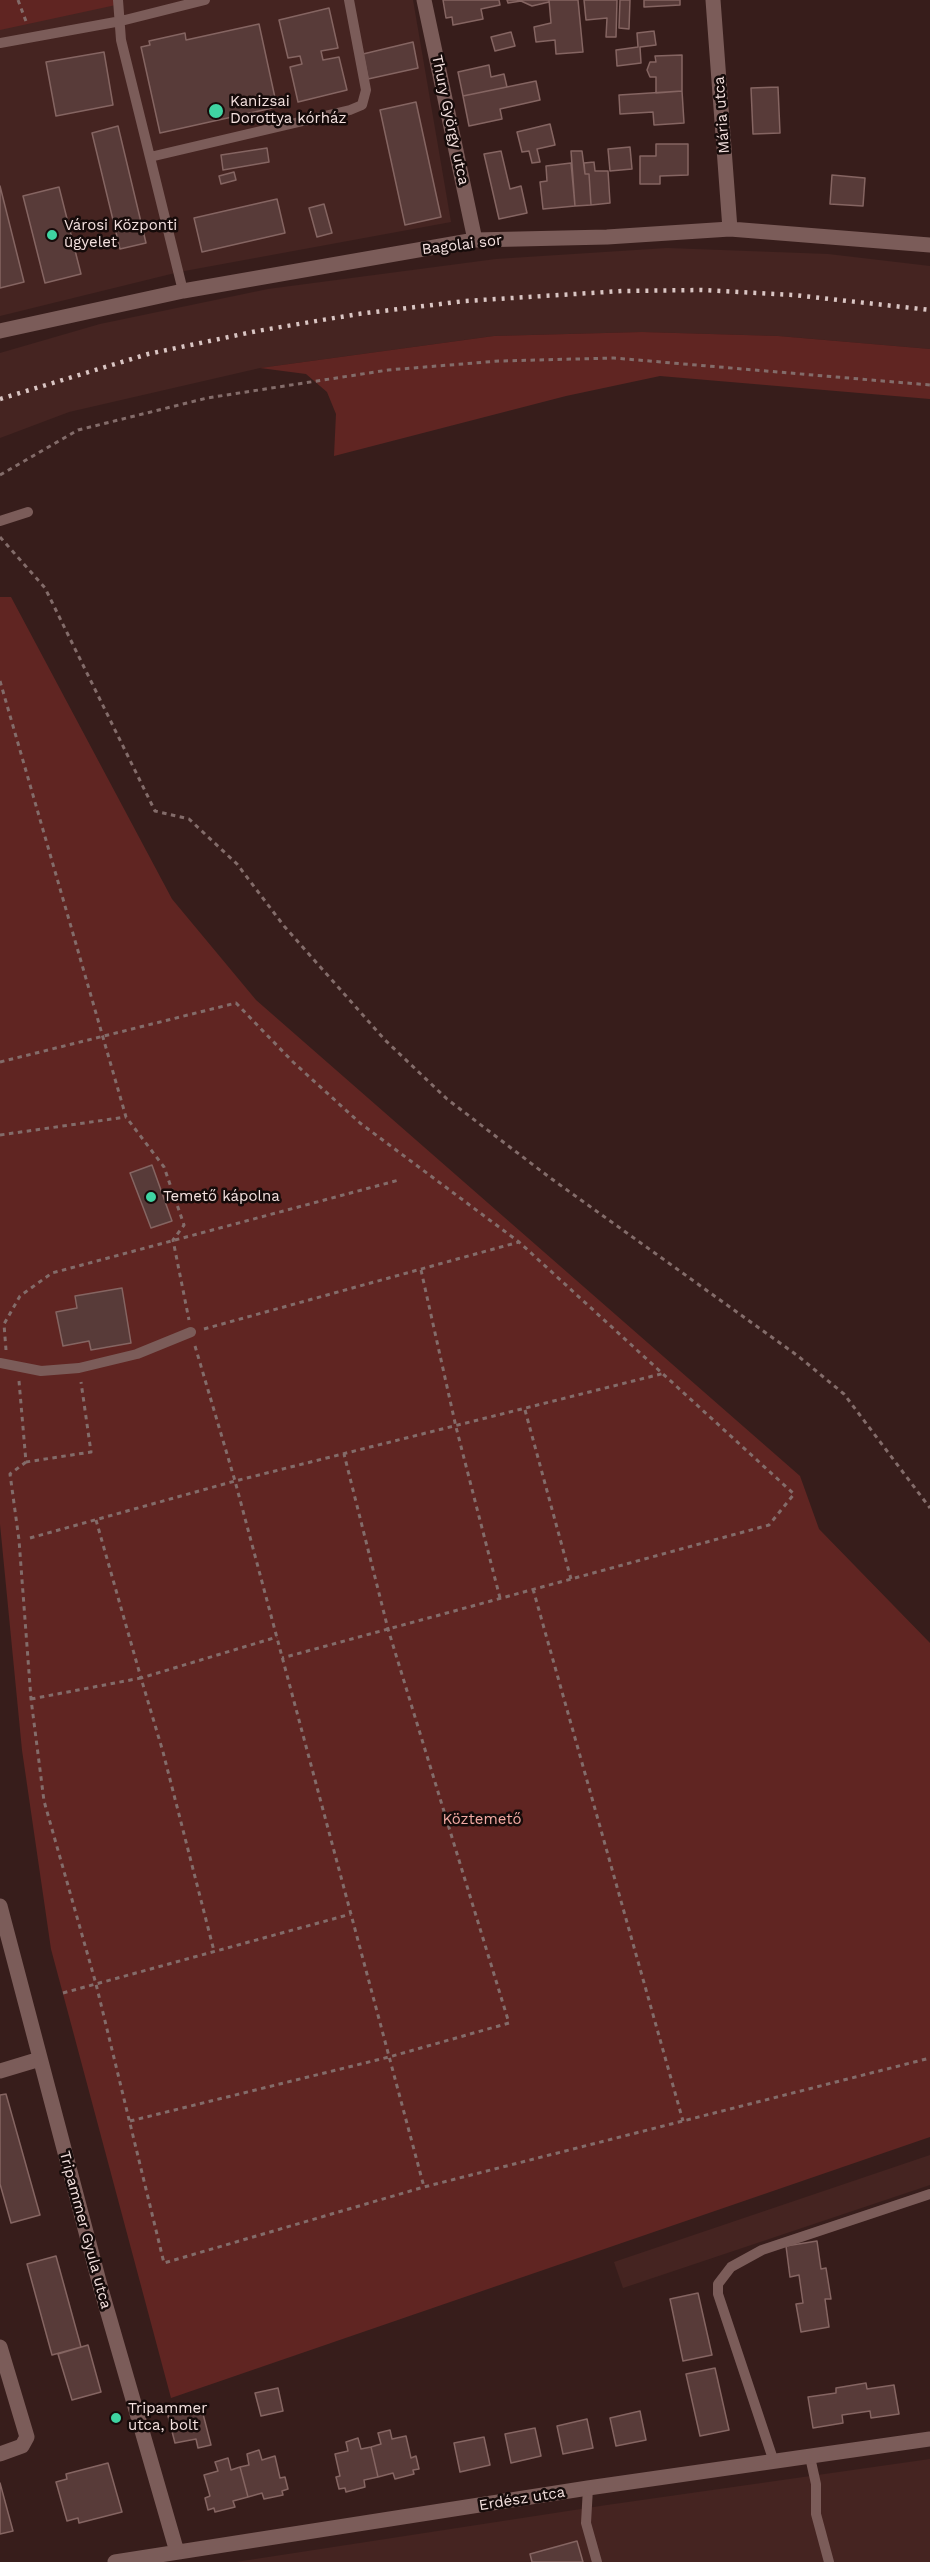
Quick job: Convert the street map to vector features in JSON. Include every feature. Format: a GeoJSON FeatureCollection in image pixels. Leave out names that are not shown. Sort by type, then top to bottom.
{"type":"FeatureCollection","features":[{"type":"Feature","properties":{"kind":"street","name":"Thury György utca"},"geometry":{"type":"LineString","coordinates":[[424,0],[475,240]]}},
{"type":"Feature","properties":{"kind":"street","name":"Mária utca"},"geometry":{"type":"LineString","coordinates":[[713,0],[730,229]]}},
{"type":"Feature","properties":{"kind":"street","name":"Bagolai sor"},"geometry":{"type":"LineString","coordinates":[[0,331],[183,291],[475,240],[607,237],[730,229],[930,245]]}},
{"type":"Feature","properties":{"kind":"street","name":"Tripammer Gyula utca"},"geometry":{"type":"LineString","coordinates":[[0,1906],[101,2289],[177,2552]]}},
{"type":"Feature","properties":{"kind":"street"},"geometry":{"type":"LineString","coordinates":[[0,2071],[40,2059]]}},
{"type":"Feature","properties":{"kind":"street"},"geometry":{"type":"LineString","coordinates":[[0,2347],[27,2437],[22,2446],[0,2454]]}},
{"type":"Feature","properties":{"kind":"street","name":"Erdész utca"},"geometry":{"type":"LineString","coordinates":[[115,2562],[588,2488],[930,2439]]}},
{"type":"Feature","properties":{"kind":"lane"},"geometry":{"type":"LineString","coordinates":[[118,0],[121,40],[183,291]]}},
{"type":"Feature","properties":{"kind":"lane"},"geometry":{"type":"LineString","coordinates":[[0,43],[121,21],[205,0]]}},
{"type":"Feature","properties":{"kind":"lane"},"geometry":{"type":"LineString","coordinates":[[150,157],[350,110],[362,105],[366,90],[349,0]]}},
{"type":"Feature","properties":{"kind":"lane"},"geometry":{"type":"LineString","coordinates":[[0,521],[28,512]]}},
{"type":"Feature","properties":{"kind":"lane"},"geometry":{"type":"LineString","coordinates":[[8,1365],[41,1371],[79,1368],[137,1354],[191,1332]]}},
{"type":"Feature","properties":{"kind":"lane"},"geometry":{"type":"LineString","coordinates":[[774,2462],[717,2294],[718,2284],[731,2267],[762,2250],[930,2194]]}},
{"type":"Feature","properties":{"kind":"lane"},"geometry":{"type":"LineString","coordinates":[[810,2457],[816,2484],[816,2514],[829,2562]]}},
{"type":"Feature","properties":{"kind":"lane"},"geometry":{"type":"LineString","coordinates":[[588,2488],[586,2523],[597,2562]]}},
{"type":"Feature","properties":{"kind":"path"},"geometry":{"type":"LineString","coordinates":[[18,0],[32,38]]}},
{"type":"Feature","properties":{"kind":"path"},"geometry":{"type":"LineString","coordinates":[[0,475],[78,430],[207,398],[388,370],[499,361],[614,358],[930,385]]}},
{"type":"Feature","properties":{"kind":"path"},"geometry":{"type":"LineString","coordinates":[[0,537],[45,588],[155,811],[189,819],[237,864],[284,926],[385,1040],[447,1099],[549,1177],[798,1356],[844,1394],[930,1508]]}},
{"type":"Feature","properties":{"kind":"path"},"geometry":{"type":"LineString","coordinates":[[0,681],[105,1037],[126,1117],[164,1167],[184,1225],[173,1240],[191,1332],[235,1481],[424,2187]]}},
{"type":"Feature","properties":{"kind":"path"},"geometry":{"type":"LineString","coordinates":[[0,1062],[236,1003],[294,1062],[360,1123],[519,1242],[794,1494],[769,1525],[282,1658]]}},
{"type":"Feature","properties":{"kind":"path"},"geometry":{"type":"LineString","coordinates":[[0,1135],[126,1117]]}},
{"type":"Feature","properties":{"kind":"path"},"geometry":{"type":"LineString","coordinates":[[26,1462],[8,1365],[4,1324],[20,1296],[52,1273],[399,1180]]}},
{"type":"Feature","properties":{"kind":"path"},"geometry":{"type":"LineString","coordinates":[[191,1332],[519,1242]]}},
{"type":"Feature","properties":{"kind":"path"},"geometry":{"type":"LineString","coordinates":[[421,1270],[456,1427],[500,1598]]}},
{"type":"Feature","properties":{"kind":"path"},"geometry":{"type":"LineString","coordinates":[[79,1368],[91,1452],[26,1462],[10,1473],[19,1540],[31,1699],[44,1801],[96,1984],[164,2263],[424,2187],[929,2058]]}},
{"type":"Feature","properties":{"kind":"path"},"geometry":{"type":"LineString","coordinates":[[30,1538],[235,1481],[525,1410],[664,1373]]}},
{"type":"Feature","properties":{"kind":"path"},"geometry":{"type":"LineString","coordinates":[[525,1410],[571,1579]]}},
{"type":"Feature","properties":{"kind":"path"},"geometry":{"type":"LineString","coordinates":[[130,2121],[389,2057],[509,2023],[388,1629],[344,1454]]}},
{"type":"Feature","properties":{"kind":"path"},"geometry":{"type":"LineString","coordinates":[[96,1520],[163,1752],[214,1952]]}},
{"type":"Feature","properties":{"kind":"path"},"geometry":{"type":"LineString","coordinates":[[533,1589],[683,2121]]}},
{"type":"Feature","properties":{"kind":"path"},"geometry":{"type":"LineString","coordinates":[[31,1699],[141,1678],[276,1637]]}},
{"type":"Feature","properties":{"kind":"path"},"geometry":{"type":"LineString","coordinates":[[63,1993],[351,1914]]}},
{"type":"Feature","properties":{"kind":"shaded area","name":"Kanizsai Dorottya kórház"},"geometry":{"type":"Polygon","coordinates":[[[0,0],[413,0],[451,222],[179,272],[0,316],[0,0]]]}},
{"type":"Feature","properties":{"kind":"shaded area"},"geometry":{"type":"Polygon","coordinates":[[[667,248],[828,254],[930,266],[930,349],[778,336],[642,332],[494,336],[260,368],[69,412],[0,438],[0,353],[100,324],[268,289],[496,259],[667,248]]]}},
{"type":"Feature","properties":{"kind":"shaded area"},"geometry":{"type":"Polygon","coordinates":[[[930,2155],[930,2185],[623,2288],[614,2262],[930,2155]]]}},
{"type":"Feature","properties":{"kind":"shaded area"},"geometry":{"type":"Polygon","coordinates":[[[930,2459],[930,2562],[236,2562],[607,2505],[930,2459]]]}},
{"type":"Feature","properties":{"kind":"green space"},"geometry":{"type":"Polygon","coordinates":[[[0,0],[115,0],[116,5],[0,30],[0,0]]]}},
{"type":"Feature","properties":{"kind":"green space"},"geometry":{"type":"Polygon","coordinates":[[[642,332],[778,336],[930,349],[930,399],[660,376],[566,396],[334,456],[336,414],[327,392],[306,374],[260,368],[494,336],[642,332]]]}},
{"type":"Feature","properties":{"kind":"green space","name":"Köztemető"},"geometry":{"type":"Polygon","coordinates":[[[0,597],[11,597],[172,899],[256,1000],[800,1476],[819,1529],[930,1643],[930,2137],[171,2398],[51,1949],[22,1750],[0,1524],[0,597]]]}},
{"type":"Feature","properties":{"kind":"building"},"geometry":{"type":"Polygon","coordinates":[[[443,0],[499,0],[500,5],[481,9],[483,19],[453,25],[452,17],[446,18],[443,0]]]}},
{"type":"Feature","properties":{"kind":"building"},"geometry":{"type":"Polygon","coordinates":[[[507,0],[549,0],[549,2],[532,6],[521,1],[508,3],[507,0]]]}},
{"type":"Feature","properties":{"kind":"building"},"geometry":{"type":"Polygon","coordinates":[[[549,0],[578,0],[583,52],[556,54],[555,40],[536,42],[534,27],[551,23],[549,0]]]}},
{"type":"Feature","properties":{"kind":"building"},"geometry":{"type":"Polygon","coordinates":[[[584,0],[617,0],[616,37],[606,37],[607,18],[586,20],[584,0]]]}},
{"type":"Feature","properties":{"kind":"building"},"geometry":{"type":"Polygon","coordinates":[[[620,0],[630,0],[629,29],[619,28],[620,0]]]}},
{"type":"Feature","properties":{"kind":"building"},"geometry":{"type":"Polygon","coordinates":[[[644,0],[680,0],[680,5],[644,7],[644,0]]]}},
{"type":"Feature","properties":{"kind":"building"},"geometry":{"type":"Polygon","coordinates":[[[329,8],[338,48],[321,51],[323,60],[339,57],[347,90],[298,102],[290,67],[302,64],[300,56],[288,58],[279,20],[329,8]]]}},
{"type":"Feature","properties":{"kind":"building"},"geometry":{"type":"Polygon","coordinates":[[[259,24],[277,107],[160,133],[141,47],[150,45],[149,41],[185,33],[186,40],[259,24]]]}},
{"type":"Feature","properties":{"kind":"building"},"geometry":{"type":"Polygon","coordinates":[[[654,31],[656,45],[640,47],[641,63],[617,66],[616,50],[638,47],[637,33],[654,31]]]}},
{"type":"Feature","properties":{"kind":"building"},"geometry":{"type":"Polygon","coordinates":[[[511,32],[515,46],[495,51],[491,37],[511,32]]]}},
{"type":"Feature","properties":{"kind":"building"},"geometry":{"type":"Polygon","coordinates":[[[413,42],[418,68],[368,79],[363,54],[413,42]]]}},
{"type":"Feature","properties":{"kind":"building"},"geometry":{"type":"Polygon","coordinates":[[[104,52],[113,105],[56,116],[46,62],[104,52]]]}},
{"type":"Feature","properties":{"kind":"building"},"geometry":{"type":"Polygon","coordinates":[[[682,55],[682,91],[656,93],[656,77],[650,77],[647,70],[650,62],[656,62],[655,56],[682,55]]]}},
{"type":"Feature","properties":{"kind":"building"},"geometry":{"type":"Polygon","coordinates":[[[489,65],[491,77],[504,74],[507,87],[463,96],[458,72],[489,65]]]}},
{"type":"Feature","properties":{"kind":"building"},"geometry":{"type":"Polygon","coordinates":[[[536,81],[540,100],[500,109],[502,119],[469,126],[463,96],[536,81]]]}},
{"type":"Feature","properties":{"kind":"building"},"geometry":{"type":"Polygon","coordinates":[[[778,87],[780,133],[753,134],[751,88],[778,87]]]}},
{"type":"Feature","properties":{"kind":"building"},"geometry":{"type":"Polygon","coordinates":[[[682,91],[684,123],[654,125],[653,112],[620,114],[619,95],[682,91]]]}},
{"type":"Feature","properties":{"kind":"building"},"geometry":{"type":"Polygon","coordinates":[[[416,102],[441,217],[405,225],[380,110],[416,102]]]}},
{"type":"Feature","properties":{"kind":"building"},"geometry":{"type":"Polygon","coordinates":[[[550,124],[555,145],[537,149],[540,162],[532,163],[529,151],[522,152],[517,132],[550,124]]]}},
{"type":"Feature","properties":{"kind":"building"},"geometry":{"type":"Polygon","coordinates":[[[118,126],[146,243],[120,249],[92,133],[118,126]]]}},
{"type":"Feature","properties":{"kind":"building"},"geometry":{"type":"Polygon","coordinates":[[[656,144],[688,144],[688,175],[660,176],[660,184],[640,184],[640,156],[656,156],[656,144]]]}},
{"type":"Feature","properties":{"kind":"building"},"geometry":{"type":"Polygon","coordinates":[[[630,147],[632,169],[610,171],[608,149],[630,147]]]}},
{"type":"Feature","properties":{"kind":"building"},"geometry":{"type":"Polygon","coordinates":[[[267,148],[269,162],[223,170],[221,155],[267,148]]]}},
{"type":"Feature","properties":{"kind":"building"},"geometry":{"type":"Polygon","coordinates":[[[501,151],[510,189],[521,186],[527,213],[499,219],[484,154],[501,151]]]}},
{"type":"Feature","properties":{"kind":"building"},"geometry":{"type":"Polygon","coordinates":[[[571,151],[582,151],[585,174],[589,174],[591,205],[575,206],[571,151]]]}},
{"type":"Feature","properties":{"kind":"building"},"geometry":{"type":"Polygon","coordinates":[[[594,162],[595,171],[608,171],[610,203],[591,205],[589,174],[585,174],[584,163],[594,162]]]}},
{"type":"Feature","properties":{"kind":"building"},"geometry":{"type":"Polygon","coordinates":[[[571,163],[575,206],[543,209],[540,182],[547,181],[546,166],[571,163]]]}},
{"type":"Feature","properties":{"kind":"building"},"geometry":{"type":"Polygon","coordinates":[[[234,172],[236,180],[221,184],[219,176],[234,172]]]}},
{"type":"Feature","properties":{"kind":"building"},"geometry":{"type":"Polygon","coordinates":[[[832,175],[865,178],[863,206],[830,204],[832,175]]]}},
{"type":"Feature","properties":{"kind":"building"},"geometry":{"type":"Polygon","coordinates":[[[0,186],[24,282],[0,288],[0,186]]]}},
{"type":"Feature","properties":{"kind":"building","name":"Városi Központi ügyelet"},"geometry":{"type":"Polygon","coordinates":[[[59,187],[81,274],[45,283],[23,196],[59,187]]]}},
{"type":"Feature","properties":{"kind":"building"},"geometry":{"type":"Polygon","coordinates":[[[277,199],[285,233],[202,252],[194,218],[277,199]]]}},
{"type":"Feature","properties":{"kind":"building"},"geometry":{"type":"Polygon","coordinates":[[[324,204],[332,233],[317,237],[309,208],[324,204]]]}},
{"type":"Feature","properties":{"kind":"building","name":"Temető kápolna"},"geometry":{"type":"Polygon","coordinates":[[[152,1165],[172,1221],[151,1228],[130,1173],[152,1165]]]}},
{"type":"Feature","properties":{"kind":"building"},"geometry":{"type":"Polygon","coordinates":[[[122,1288],[131,1343],[91,1350],[89,1341],[63,1346],[56,1312],[77,1308],[75,1296],[122,1288]]]}},
{"type":"Feature","properties":{"kind":"building"},"geometry":{"type":"Polygon","coordinates":[[[6,2094],[40,2215],[11,2223],[0,2184],[0,2095],[6,2094]]]}},
{"type":"Feature","properties":{"kind":"building"},"geometry":{"type":"Polygon","coordinates":[[[817,2241],[821,2269],[826,2268],[831,2299],[825,2299],[829,2327],[801,2332],[796,2304],[803,2303],[799,2275],[790,2277],[786,2246],[817,2241]]]}},
{"type":"Feature","properties":{"kind":"building"},"geometry":{"type":"Polygon","coordinates":[[[56,2256],[81,2347],[52,2355],[27,2264],[56,2256]]]}},
{"type":"Feature","properties":{"kind":"building"},"geometry":{"type":"Polygon","coordinates":[[[698,2293],[712,2355],[683,2361],[670,2299],[698,2293]]]}},
{"type":"Feature","properties":{"kind":"building"},"geometry":{"type":"Polygon","coordinates":[[[88,2345],[101,2392],[72,2400],[58,2354],[88,2345]]]}},
{"type":"Feature","properties":{"kind":"building"},"geometry":{"type":"Polygon","coordinates":[[[715,2368],[729,2430],[700,2436],[686,2374],[715,2368]]]}},
{"type":"Feature","properties":{"kind":"building"},"geometry":{"type":"Polygon","coordinates":[[[866,2383],[867,2389],[894,2385],[899,2414],[871,2418],[870,2411],[842,2415],[843,2423],[813,2428],[808,2397],[836,2393],[836,2388],[866,2383]]]}},
{"type":"Feature","properties":{"kind":"building"},"geometry":{"type":"Polygon","coordinates":[[[278,2388],[283,2411],[261,2416],[255,2393],[278,2388]]]}},
{"type":"Feature","properties":{"kind":"building"},"geometry":{"type":"Polygon","coordinates":[[[192,2405],[202,2410],[211,2445],[198,2448],[196,2439],[175,2443],[168,2416],[170,2411],[192,2405]]]}},
{"type":"Feature","properties":{"kind":"building"},"geometry":{"type":"Polygon","coordinates":[[[640,2411],[646,2440],[616,2446],[610,2418],[640,2411]]]}},
{"type":"Feature","properties":{"kind":"building"},"geometry":{"type":"Polygon","coordinates":[[[587,2419],[593,2448],[563,2454],[557,2426],[587,2419]]]}},
{"type":"Feature","properties":{"kind":"building"},"geometry":{"type":"Polygon","coordinates":[[[535,2428],[541,2456],[511,2463],[505,2434],[535,2428]]]}},
{"type":"Feature","properties":{"kind":"building"},"geometry":{"type":"Polygon","coordinates":[[[390,2430],[392,2439],[406,2436],[411,2458],[416,2456],[419,2469],[413,2470],[414,2474],[395,2479],[393,2473],[378,2477],[371,2447],[381,2444],[378,2433],[390,2430]]]}},
{"type":"Feature","properties":{"kind":"building"},"geometry":{"type":"Polygon","coordinates":[[[484,2437],[490,2465],[460,2472],[454,2443],[484,2437]]]}},
{"type":"Feature","properties":{"kind":"building"},"geometry":{"type":"Polygon","coordinates":[[[358,2438],[361,2449],[371,2447],[378,2477],[364,2480],[365,2487],[346,2492],[345,2488],[339,2489],[336,2477],[340,2476],[335,2454],[348,2451],[346,2442],[358,2438]]]}},
{"type":"Feature","properties":{"kind":"building"},"geometry":{"type":"Polygon","coordinates":[[[259,2450],[262,2460],[275,2456],[280,2478],[285,2477],[288,2489],[282,2491],[283,2495],[264,2499],[262,2493],[248,2497],[240,2467],[249,2465],[247,2454],[259,2450]]]}},
{"type":"Feature","properties":{"kind":"building"},"geometry":{"type":"Polygon","coordinates":[[[228,2458],[231,2470],[240,2467],[248,2497],[233,2501],[235,2507],[215,2512],[214,2508],[208,2510],[205,2498],[210,2496],[204,2475],[218,2471],[215,2462],[228,2458]]]}},
{"type":"Feature","properties":{"kind":"building"},"geometry":{"type":"Polygon","coordinates":[[[108,2463],[122,2512],[79,2523],[78,2518],[67,2521],[56,2482],[67,2479],[66,2474],[108,2463]]]}},
{"type":"Feature","properties":{"kind":"building"},"geometry":{"type":"Polygon","coordinates":[[[0,2483],[13,2531],[0,2534],[0,2483]]]}},
{"type":"Feature","properties":{"kind":"building"},"geometry":{"type":"Polygon","coordinates":[[[577,2541],[583,2562],[532,2562],[530,2554],[577,2541]]]}},
{"type":"Feature","properties":{"kind":"railway"},"geometry":{"type":"LineString","coordinates":[[0,399],[148,354],[257,331],[358,314],[465,301],[622,291],[702,290],[794,295],[930,310]]}},
{"type":"Feature","properties":{"kind":"place","name":"Kanizsai Dorottya kórház"},"geometry":{"type":"Point","coordinates":[216,111]}},
{"type":"Feature","properties":{"kind":"place","name":"Városi Központi ügyelet"},"geometry":{"type":"Point","coordinates":[52,235]}},
{"type":"Feature","properties":{"kind":"place","name":"Temető kápolna"},"geometry":{"type":"Point","coordinates":[151,1197]}},
{"type":"Feature","properties":{"kind":"place","name":"Tripammer utca, bolt"},"geometry":{"type":"Point","coordinates":[116,2418]}}]}
